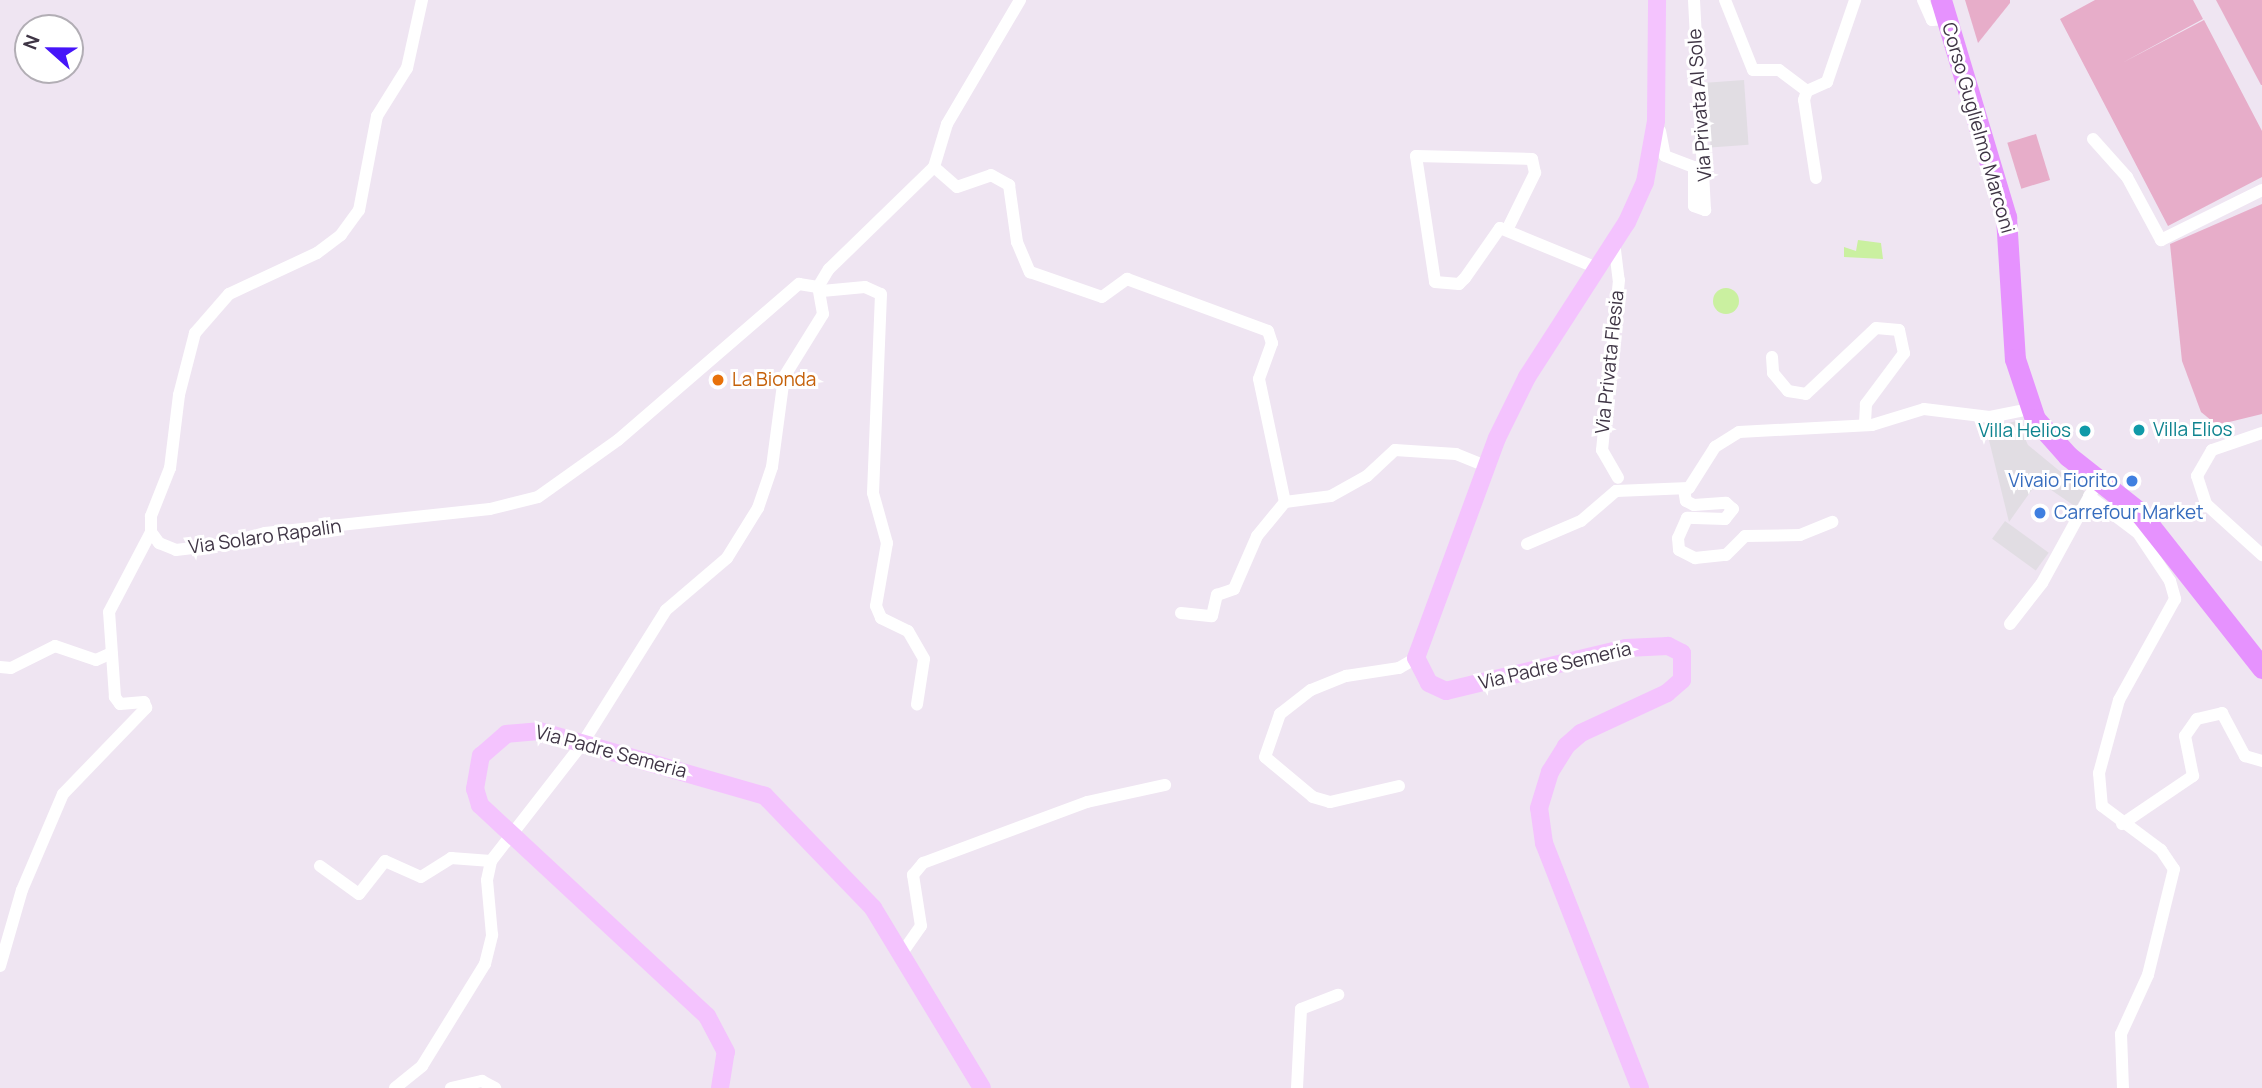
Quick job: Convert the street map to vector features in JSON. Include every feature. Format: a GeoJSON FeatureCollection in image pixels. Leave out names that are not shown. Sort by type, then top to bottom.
{"type":"FeatureCollection","features":[{"type":"Feature","properties":{"kind":"main road"},"geometry":{"type":"LineString","coordinates":[[1416,658],[1486,466],[1527,377],[1614,242],[1645,182],[1656,121],[1657,0]]}},
{"type":"Feature","properties":{"kind":"main road","name":"Corso Guglielmo Marconi"},"geometry":{"type":"LineString","coordinates":[[1943,10],[2006,217],[2014,272],[2015,359],[2030,409],[2047,436],[2093,488],[2139,512],[2262,668]]}},
{"type":"Feature","properties":{"kind":"main road","name":"Via Padre Semeria"},"geometry":{"type":"LineString","coordinates":[[1416,658],[1421,674],[1446,691],[1626,648],[1668,646],[1682,653],[1682,680],[1667,693],[1581,733],[1566,746],[1550,772],[1539,808],[1544,843],[1640,1088]]}},
{"type":"Feature","properties":{"kind":"main road","name":"Via Padre Semeria"},"geometry":{"type":"LineString","coordinates":[[720,1088],[726,1052],[707,1016],[510,837],[480,805],[475,789],[475,772],[486,749],[506,734],[522,729],[765,796],[861,893],[902,953],[982,1088]]}},
{"type":"Feature","properties":{"kind":"street"},"geometry":{"type":"LineString","coordinates":[[0,966],[22,890],[63,794],[146,708],[144,702],[120,704],[115,697],[109,612],[151,532],[151,516],[173,455],[179,395],[195,333],[229,294],[317,253],[341,235],[359,210],[377,116],[407,68],[422,0]]}},
{"type":"Feature","properties":{"kind":"street"},"geometry":{"type":"LineString","coordinates":[[395,1088],[422,1066],[485,964],[492,935],[487,880],[491,861],[582,744],[653,628],[679,594],[727,558],[758,508],[772,467],[784,377],[823,314],[820,289],[828,269],[933,167],[947,124],[1020,0]]}},
{"type":"Feature","properties":{"kind":"street","name":"Via Privata Al Sole"},"geometry":{"type":"LineString","coordinates":[[1656,121],[1665,156],[1694,167],[1694,206],[1705,210],[1694,0]]}},
{"type":"Feature","properties":{"kind":"street","name":"Via Privata Al Sole"},"geometry":{"type":"LineString","coordinates":[[1726,0],[1750,66],[1779,70],[1807,91]]}},
{"type":"Feature","properties":{"kind":"street"},"geometry":{"type":"LineString","coordinates":[[1816,178],[1803,111],[1807,91],[1826,82],[1856,0]]}},
{"type":"Feature","properties":{"kind":"street"},"geometry":{"type":"LineString","coordinates":[[1923,0],[1932,20],[1943,10]]}},
{"type":"Feature","properties":{"kind":"street"},"geometry":{"type":"LineString","coordinates":[[2093,139],[2127,177],[2161,240],[2262,190]]}},
{"type":"Feature","properties":{"kind":"street"},"geometry":{"type":"LineString","coordinates":[[1416,156],[1430,161],[1532,159],[1535,173],[1507,230],[1496,231],[1459,284],[1434,282],[1416,156]]}},
{"type":"Feature","properties":{"kind":"street"},"geometry":{"type":"LineString","coordinates":[[933,167],[957,187],[991,175],[1009,186],[1017,242],[1030,272],[1102,298],[1127,279],[1268,331],[1272,343],[1260,387],[1285,502]]}},
{"type":"Feature","properties":{"kind":"street","name":"Via Privata Flesia"},"geometry":{"type":"LineString","coordinates":[[1507,230],[1530,244],[1597,268]]}},
{"type":"Feature","properties":{"kind":"street","name":"Via Privata Flesia"},"geometry":{"type":"LineString","coordinates":[[1614,242],[1619,280],[1602,450],[1618,478]]}},
{"type":"Feature","properties":{"kind":"street","name":"Via Solaro Rapalin"},"geometry":{"type":"LineString","coordinates":[[151,532],[159,543],[176,550],[265,533],[490,509],[538,497],[618,440],[799,284],[820,289],[865,287],[881,294],[874,370],[873,493],[887,543],[876,606],[881,618],[908,631],[924,659],[917,704]]}},
{"type":"Feature","properties":{"kind":"street"},"geometry":{"type":"LineString","coordinates":[[1772,357],[1773,373],[1788,391],[1806,394],[1876,328],[1899,330],[1904,353],[1866,404],[1865,423]]}},
{"type":"Feature","properties":{"kind":"street"},"geometry":{"type":"LineString","coordinates":[[1832,522],[1800,535],[1745,536],[1718,559],[1695,558],[1679,550],[1687,518],[1725,519],[1733,509],[1726,503],[1693,505],[1686,501],[1684,489],[1715,447],[1732,435],[1865,423],[1924,410],[1990,417],[2030,409]]}},
{"type":"Feature","properties":{"kind":"street"},"geometry":{"type":"LineString","coordinates":[[2262,433],[2212,450],[2197,476],[2206,504],[2262,555]]}},
{"type":"Feature","properties":{"kind":"street"},"geometry":{"type":"LineString","coordinates":[[1181,613],[1212,616],[1217,595],[1234,589],[1257,536],[1285,502],[1331,496],[1367,476],[1395,450],[1457,454],[1486,466]]}},
{"type":"Feature","properties":{"kind":"street"},"geometry":{"type":"LineString","coordinates":[[2010,625],[2042,583],[2093,488],[2138,533],[2170,582],[2175,599],[2127,682],[2104,746],[2099,798],[2122,824],[2161,850],[2174,869],[2148,975],[2121,1034],[2123,1088]]}},
{"type":"Feature","properties":{"kind":"street"},"geometry":{"type":"LineString","coordinates":[[1527,544],[1581,521],[1616,491],[1684,489]]}},
{"type":"Feature","properties":{"kind":"street"},"geometry":{"type":"LineString","coordinates":[[0,667],[10,668],[55,646],[96,660],[112,653]]}},
{"type":"Feature","properties":{"kind":"street"},"geometry":{"type":"LineString","coordinates":[[1399,786],[1330,802],[1313,797],[1265,757],[1280,715],[1311,690],[1346,676],[1399,668],[1416,658]]}},
{"type":"Feature","properties":{"kind":"street"},"geometry":{"type":"LineString","coordinates":[[2122,824],[2193,776],[2185,736],[2197,719],[2222,713],[2245,756],[2262,761]]}},
{"type":"Feature","properties":{"kind":"street"},"geometry":{"type":"LineString","coordinates":[[902,953],[919,936],[913,875],[923,863],[1087,802],[1165,785]]}},
{"type":"Feature","properties":{"kind":"street"},"geometry":{"type":"LineString","coordinates":[[320,866],[359,894],[385,861],[421,877],[451,858],[491,861]]}},
{"type":"Feature","properties":{"kind":"street"},"geometry":{"type":"LineString","coordinates":[[1297,1088],[1301,1009],[1338,996]]}},
{"type":"Feature","properties":{"kind":"street"},"geometry":{"type":"LineString","coordinates":[[451,1088],[482,1080],[495,1088]]}},
{"type":"Feature","properties":{"kind":"shaded area"},"geometry":{"type":"Polygon","coordinates":[[[1965,0],[2010,0],[2010,3],[1978,43],[1965,0]]]}},
{"type":"Feature","properties":{"kind":"shaded area"},"geometry":{"type":"Polygon","coordinates":[[[2095,0],[2193,0],[2203,19],[2122,63],[2204,20],[2262,131],[2262,177],[2168,226],[2060,19],[2095,0]]]}},
{"type":"Feature","properties":{"kind":"shaded area"},"geometry":{"type":"Polygon","coordinates":[[[2216,0],[2262,0],[2262,85],[2261,85],[2216,0]]]}},
{"type":"Feature","properties":{"kind":"shaded area"},"geometry":{"type":"Polygon","coordinates":[[[1744,80],[1749,145],[1711,147],[1706,83],[1744,80]]]}},
{"type":"Feature","properties":{"kind":"shaded area"},"geometry":{"type":"Polygon","coordinates":[[[2036,134],[2050,180],[2021,189],[2007,143],[2036,134]]]}},
{"type":"Feature","properties":{"kind":"shaded area"},"geometry":{"type":"Polygon","coordinates":[[[2262,204],[2262,414],[2217,425],[2201,412],[2182,361],[2170,244],[2262,204]]]}},
{"type":"Feature","properties":{"kind":"shaded area"},"geometry":{"type":"Polygon","coordinates":[[[1858,240],[1881,243],[1883,259],[1844,257],[1844,247],[1856,251],[1858,240]]]}},
{"type":"Feature","properties":{"kind":"shaded area"},"geometry":{"type":"Polygon","coordinates":[[[1726,288],[1735,292],[1739,301],[1735,310],[1726,314],[1717,310],[1713,301],[1717,292],[1726,288]]]}},
{"type":"Feature","properties":{"kind":"shaded area","name":"Carrefour Market"},"geometry":{"type":"Polygon","coordinates":[[[2017,421],[2028,445],[2085,492],[2076,507],[2038,481],[2009,522],[1986,428],[2017,421]]]}},
{"type":"Feature","properties":{"kind":"shaded area"},"geometry":{"type":"Polygon","coordinates":[[[2005,521],[2049,553],[2036,571],[1992,539],[2005,521]]]}},
{"type":"Feature","properties":{"kind":"place","name":"La Bionda"},"geometry":{"type":"Point","coordinates":[718,380]}},
{"type":"Feature","properties":{"kind":"place","name":"Villa Elios"},"geometry":{"type":"Point","coordinates":[2139,430]}},
{"type":"Feature","properties":{"kind":"place","name":"Villa Helios"},"geometry":{"type":"Point","coordinates":[2085,431]}},
{"type":"Feature","properties":{"kind":"place","name":"Vivaio Fiorito"},"geometry":{"type":"Point","coordinates":[2132,481]}},
{"type":"Feature","properties":{"kind":"place","name":"Carrefour Market"},"geometry":{"type":"Point","coordinates":[2040,513]}}]}
